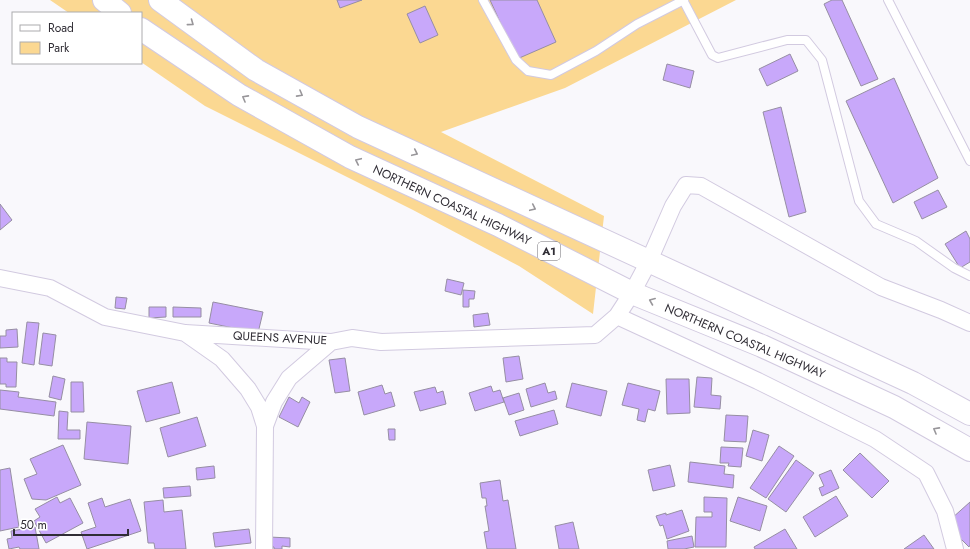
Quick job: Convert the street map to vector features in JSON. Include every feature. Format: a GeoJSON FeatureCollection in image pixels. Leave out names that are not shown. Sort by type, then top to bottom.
{"type":"FeatureCollection","features":[{"type":"Feature","properties":{"kind":"highway"},"geometry":{"type":"LineString","coordinates":[[104,0],[119,12]]}},
{"type":"Feature","properties":{"kind":"highway"},"geometry":{"type":"LineString","coordinates":[[160,0],[256,70],[358,127],[913,383],[970,414]]}},
{"type":"Feature","properties":{"kind":"highway","name":"NORTHERN COASTAL HIGHWAY"},"geometry":{"type":"LineString","coordinates":[[142,30],[239,94],[350,157],[498,225],[632,293],[762,346],[887,404],[970,450]]}},
{"type":"Feature","properties":{"kind":"street","name":"QUEENS AVENUE"},"geometry":{"type":"LineString","coordinates":[[0,278],[50,288],[105,317],[185,333],[331,342],[352,338],[381,342],[595,335],[617,316],[632,293],[649,261],[673,206],[686,185],[702,186],[881,287],[970,323]]}},
{"type":"Feature","properties":{"kind":"street"},"geometry":{"type":"LineString","coordinates":[[617,316],[758,381],[875,439],[926,473],[945,511],[955,549]]}},
{"type":"Feature","properties":{"kind":"street"},"geometry":{"type":"LineString","coordinates":[[185,333],[222,360],[248,390],[259,407],[265,426],[264,549]]}},
{"type":"Feature","properties":{"kind":"street"},"geometry":{"type":"LineString","coordinates":[[265,426],[274,402],[289,378],[331,342]]}},
{"type":"Feature","properties":{"kind":"lane"},"geometry":{"type":"LineString","coordinates":[[483,0],[516,60],[528,71],[551,76],[596,51],[637,24],[683,0],[712,56],[718,58],[787,40],[806,40],[822,60],[859,200],[876,224],[916,241],[954,268],[970,276]]}},
{"type":"Feature","properties":{"kind":"lane"},"geometry":{"type":"LineString","coordinates":[[888,0],[970,161]]}},
{"type":"Feature","properties":{"kind":"green space"},"geometry":{"type":"Polygon","coordinates":[[[50,0],[736,0],[565,88],[441,132],[604,216],[593,314],[519,266],[413,210],[205,106],[142,63],[142,12],[68,12],[50,0]]]}},
{"type":"Feature","properties":{"kind":"building"},"geometry":{"type":"Polygon","coordinates":[[[337,0],[362,0],[340,8],[337,0]]]}},
{"type":"Feature","properties":{"kind":"building"},"geometry":{"type":"Polygon","coordinates":[[[490,0],[537,0],[556,42],[517,59],[490,0]]]}},
{"type":"Feature","properties":{"kind":"building"},"geometry":{"type":"Polygon","coordinates":[[[832,0],[842,0],[878,79],[861,86],[824,4],[832,0]]]}},
{"type":"Feature","properties":{"kind":"building"},"geometry":{"type":"Polygon","coordinates":[[[425,6],[438,35],[420,43],[407,14],[425,6]]]}},
{"type":"Feature","properties":{"kind":"building"},"geometry":{"type":"Polygon","coordinates":[[[790,54],[798,71],[767,86],[759,69],[790,54]]]}},
{"type":"Feature","properties":{"kind":"building"},"geometry":{"type":"Polygon","coordinates":[[[667,64],[694,71],[690,88],[663,80],[667,64]]]}},
{"type":"Feature","properties":{"kind":"building"},"geometry":{"type":"Polygon","coordinates":[[[894,78],[938,178],[893,203],[846,101],[894,78]]]}},
{"type":"Feature","properties":{"kind":"building"},"geometry":{"type":"Polygon","coordinates":[[[781,107],[806,212],[789,217],[763,112],[781,107]]]}},
{"type":"Feature","properties":{"kind":"building"},"geometry":{"type":"Polygon","coordinates":[[[938,190],[947,207],[922,219],[914,202],[938,190]]]}},
{"type":"Feature","properties":{"kind":"building"},"geometry":{"type":"Polygon","coordinates":[[[0,204],[12,220],[0,230],[0,204]]]}},
{"type":"Feature","properties":{"kind":"building"},"geometry":{"type":"Polygon","coordinates":[[[966,231],[970,239],[970,262],[960,268],[945,244],[966,231]]]}},
{"type":"Feature","properties":{"kind":"building"},"geometry":{"type":"Polygon","coordinates":[[[447,279],[464,283],[461,295],[445,291],[447,279]]]}},
{"type":"Feature","properties":{"kind":"building"},"geometry":{"type":"Polygon","coordinates":[[[463,290],[475,291],[474,299],[469,299],[469,307],[463,307],[463,290]]]}},
{"type":"Feature","properties":{"kind":"building"},"geometry":{"type":"Polygon","coordinates":[[[116,297],[127,298],[125,309],[115,308],[116,297]]]}},
{"type":"Feature","properties":{"kind":"building"},"geometry":{"type":"Polygon","coordinates":[[[213,302],[263,312],[258,333],[209,323],[213,302]]]}},
{"type":"Feature","properties":{"kind":"building"},"geometry":{"type":"Polygon","coordinates":[[[149,307],[166,307],[166,317],[149,318],[149,307]]]}},
{"type":"Feature","properties":{"kind":"building"},"geometry":{"type":"Polygon","coordinates":[[[173,307],[201,308],[201,317],[173,317],[173,307]]]}},
{"type":"Feature","properties":{"kind":"building"},"geometry":{"type":"Polygon","coordinates":[[[488,313],[490,325],[474,327],[473,315],[488,313]]]}},
{"type":"Feature","properties":{"kind":"building"},"geometry":{"type":"Polygon","coordinates":[[[27,322],[39,323],[34,365],[22,363],[27,322]]]}},
{"type":"Feature","properties":{"kind":"building"},"geometry":{"type":"Polygon","coordinates":[[[17,329],[18,347],[0,348],[0,336],[6,336],[6,330],[17,329]]]}},
{"type":"Feature","properties":{"kind":"building"},"geometry":{"type":"Polygon","coordinates":[[[43,333],[56,335],[52,366],[39,364],[43,333]]]}},
{"type":"Feature","properties":{"kind":"building"},"geometry":{"type":"Polygon","coordinates":[[[519,356],[523,379],[506,382],[503,358],[519,356]]]}},
{"type":"Feature","properties":{"kind":"building"},"geometry":{"type":"Polygon","coordinates":[[[0,358],[7,358],[7,362],[17,362],[16,387],[6,387],[6,384],[0,384],[0,358]]]}},
{"type":"Feature","properties":{"kind":"building"},"geometry":{"type":"Polygon","coordinates":[[[345,358],[350,391],[335,393],[329,360],[345,358]]]}},
{"type":"Feature","properties":{"kind":"building"},"geometry":{"type":"Polygon","coordinates":[[[53,376],[65,379],[61,400],[49,397],[53,376]]]}},
{"type":"Feature","properties":{"kind":"building"},"geometry":{"type":"Polygon","coordinates":[[[697,377],[712,378],[711,395],[721,396],[720,409],[694,407],[697,377]]]}},
{"type":"Feature","properties":{"kind":"building"},"geometry":{"type":"Polygon","coordinates":[[[666,379],[689,379],[690,413],[667,414],[666,379]]]}},
{"type":"Feature","properties":{"kind":"building"},"geometry":{"type":"Polygon","coordinates":[[[71,382],[83,382],[84,412],[71,412],[71,382]]]}},
{"type":"Feature","properties":{"kind":"building"},"geometry":{"type":"Polygon","coordinates":[[[172,382],[180,413],[146,422],[137,391],[172,382]]]}},
{"type":"Feature","properties":{"kind":"building"},"geometry":{"type":"Polygon","coordinates":[[[545,383],[548,393],[555,391],[557,399],[531,407],[526,389],[545,383]]]}},
{"type":"Feature","properties":{"kind":"building"},"geometry":{"type":"Polygon","coordinates":[[[572,383],[607,391],[601,416],[566,407],[572,383]]]}},
{"type":"Feature","properties":{"kind":"building"},"geometry":{"type":"Polygon","coordinates":[[[628,383],[660,391],[655,411],[648,409],[645,422],[637,420],[639,409],[622,405],[628,383]]]}},
{"type":"Feature","properties":{"kind":"building"},"geometry":{"type":"Polygon","coordinates":[[[382,385],[385,394],[391,392],[395,406],[364,415],[358,392],[382,385]]]}},
{"type":"Feature","properties":{"kind":"building"},"geometry":{"type":"Polygon","coordinates":[[[491,386],[493,392],[500,390],[504,402],[475,411],[469,393],[491,386]]]}},
{"type":"Feature","properties":{"kind":"building"},"geometry":{"type":"Polygon","coordinates":[[[435,387],[437,393],[443,391],[446,404],[420,411],[414,392],[435,387]]]}},
{"type":"Feature","properties":{"kind":"building"},"geometry":{"type":"Polygon","coordinates":[[[0,390],[19,392],[18,397],[56,402],[54,416],[0,409],[0,390]]]}},
{"type":"Feature","properties":{"kind":"building"},"geometry":{"type":"Polygon","coordinates":[[[519,393],[524,410],[509,415],[503,398],[519,393]]]}},
{"type":"Feature","properties":{"kind":"building"},"geometry":{"type":"Polygon","coordinates":[[[289,397],[299,403],[302,397],[310,402],[298,427],[279,417],[289,397]]]}},
{"type":"Feature","properties":{"kind":"building"},"geometry":{"type":"Polygon","coordinates":[[[554,410],[558,424],[520,436],[515,421],[554,410]]]}},
{"type":"Feature","properties":{"kind":"building"},"geometry":{"type":"Polygon","coordinates":[[[59,411],[68,412],[67,430],[80,430],[80,439],[58,439],[59,411]]]}},
{"type":"Feature","properties":{"kind":"building"},"geometry":{"type":"Polygon","coordinates":[[[726,415],[748,416],[746,442],[724,441],[726,415]]]}},
{"type":"Feature","properties":{"kind":"building"},"geometry":{"type":"Polygon","coordinates":[[[197,417],[206,446],[168,457],[160,428],[197,417]]]}},
{"type":"Feature","properties":{"kind":"building"},"geometry":{"type":"Polygon","coordinates":[[[87,422],[131,426],[128,464],[84,459],[87,422]]]}},
{"type":"Feature","properties":{"kind":"building"},"geometry":{"type":"Polygon","coordinates":[[[388,429],[395,429],[395,440],[389,440],[388,429]]]}},
{"type":"Feature","properties":{"kind":"building"},"geometry":{"type":"Polygon","coordinates":[[[753,430],[769,435],[762,461],[746,456],[753,430]]]}},
{"type":"Feature","properties":{"kind":"building"},"geometry":{"type":"Polygon","coordinates":[[[63,445],[81,485],[46,500],[32,499],[24,479],[37,474],[30,459],[63,445]]]}},
{"type":"Feature","properties":{"kind":"building"},"geometry":{"type":"Polygon","coordinates":[[[779,446],[794,456],[766,498],[750,488],[779,446]]]}},
{"type":"Feature","properties":{"kind":"building"},"geometry":{"type":"Polygon","coordinates":[[[721,447],[743,448],[741,467],[728,466],[729,463],[720,463],[721,447]]]}},
{"type":"Feature","properties":{"kind":"building"},"geometry":{"type":"Polygon","coordinates":[[[860,453],[889,481],[872,498],[843,470],[860,453]]]}},
{"type":"Feature","properties":{"kind":"building"},"geometry":{"type":"Polygon","coordinates":[[[796,460],[814,473],[786,512],[768,499],[796,460]]]}},
{"type":"Feature","properties":{"kind":"building"},"geometry":{"type":"Polygon","coordinates":[[[690,462],[725,466],[724,474],[734,475],[733,488],[688,482],[690,462]]]}},
{"type":"Feature","properties":{"kind":"building"},"geometry":{"type":"Polygon","coordinates":[[[670,465],[675,486],[653,491],[648,470],[670,465]]]}},
{"type":"Feature","properties":{"kind":"building"},"geometry":{"type":"Polygon","coordinates":[[[214,466],[215,478],[197,480],[196,468],[214,466]]]}},
{"type":"Feature","properties":{"kind":"building"},"geometry":{"type":"Polygon","coordinates":[[[10,468],[19,527],[0,531],[0,470],[10,468]]]}},
{"type":"Feature","properties":{"kind":"building"},"geometry":{"type":"Polygon","coordinates":[[[831,470],[839,488],[822,496],[819,488],[824,486],[819,475],[831,470]]]}},
{"type":"Feature","properties":{"kind":"building"},"geometry":{"type":"Polygon","coordinates":[[[500,480],[503,501],[508,500],[516,549],[487,549],[484,532],[489,531],[485,506],[487,506],[486,498],[482,498],[480,483],[500,480]]]}},
{"type":"Feature","properties":{"kind":"building"},"geometry":{"type":"Polygon","coordinates":[[[190,486],[191,496],[164,498],[163,488],[190,486]]]}},
{"type":"Feature","properties":{"kind":"building"},"geometry":{"type":"Polygon","coordinates":[[[836,496],[848,516],[815,537],[803,517],[836,496]]]}},
{"type":"Feature","properties":{"kind":"building"},"geometry":{"type":"Polygon","coordinates":[[[57,497],[60,503],[70,498],[83,523],[46,543],[34,521],[40,517],[35,509],[57,497]]]}},
{"type":"Feature","properties":{"kind":"building"},"geometry":{"type":"Polygon","coordinates":[[[704,497],[727,498],[726,547],[695,547],[696,517],[712,517],[712,512],[704,512],[704,497]]]}},
{"type":"Feature","properties":{"kind":"building"},"geometry":{"type":"Polygon","coordinates":[[[738,497],[767,506],[760,531],[730,521],[738,497]]]}},
{"type":"Feature","properties":{"kind":"building"},"geometry":{"type":"Polygon","coordinates":[[[102,498],[105,507],[130,499],[141,531],[87,549],[81,532],[96,527],[88,503],[102,498]]]}},
{"type":"Feature","properties":{"kind":"building"},"geometry":{"type":"Polygon","coordinates":[[[163,500],[164,512],[182,510],[186,549],[155,549],[154,543],[148,543],[144,502],[163,500]]]}},
{"type":"Feature","properties":{"kind":"building"},"geometry":{"type":"Polygon","coordinates":[[[970,502],[969,547],[959,537],[951,519],[970,502]]]}},
{"type":"Feature","properties":{"kind":"building"},"geometry":{"type":"Polygon","coordinates":[[[682,510],[689,531],[667,539],[663,525],[660,526],[656,516],[666,513],[666,515],[682,510]]]}},
{"type":"Feature","properties":{"kind":"building"},"geometry":{"type":"Polygon","coordinates":[[[573,522],[579,549],[559,549],[555,526],[573,522]]]}},
{"type":"Feature","properties":{"kind":"building"},"geometry":{"type":"Polygon","coordinates":[[[35,527],[39,549],[20,549],[19,547],[9,549],[7,539],[12,538],[11,531],[35,527]]]}},
{"type":"Feature","properties":{"kind":"building"},"geometry":{"type":"Polygon","coordinates":[[[249,529],[251,543],[215,547],[213,533],[249,529]]]}},
{"type":"Feature","properties":{"kind":"building"},"geometry":{"type":"Polygon","coordinates":[[[785,529],[797,549],[755,549],[754,547],[785,529]]]}},
{"type":"Feature","properties":{"kind":"building"},"geometry":{"type":"Polygon","coordinates":[[[924,535],[934,549],[904,549],[924,535]]]}},
{"type":"Feature","properties":{"kind":"building"},"geometry":{"type":"Polygon","coordinates":[[[692,536],[694,547],[684,549],[668,549],[667,541],[692,536]]]}},
{"type":"Feature","properties":{"kind":"building"},"geometry":{"type":"Polygon","coordinates":[[[269,537],[290,538],[290,547],[282,546],[282,549],[274,549],[274,547],[269,547],[269,537]]]}}]}
